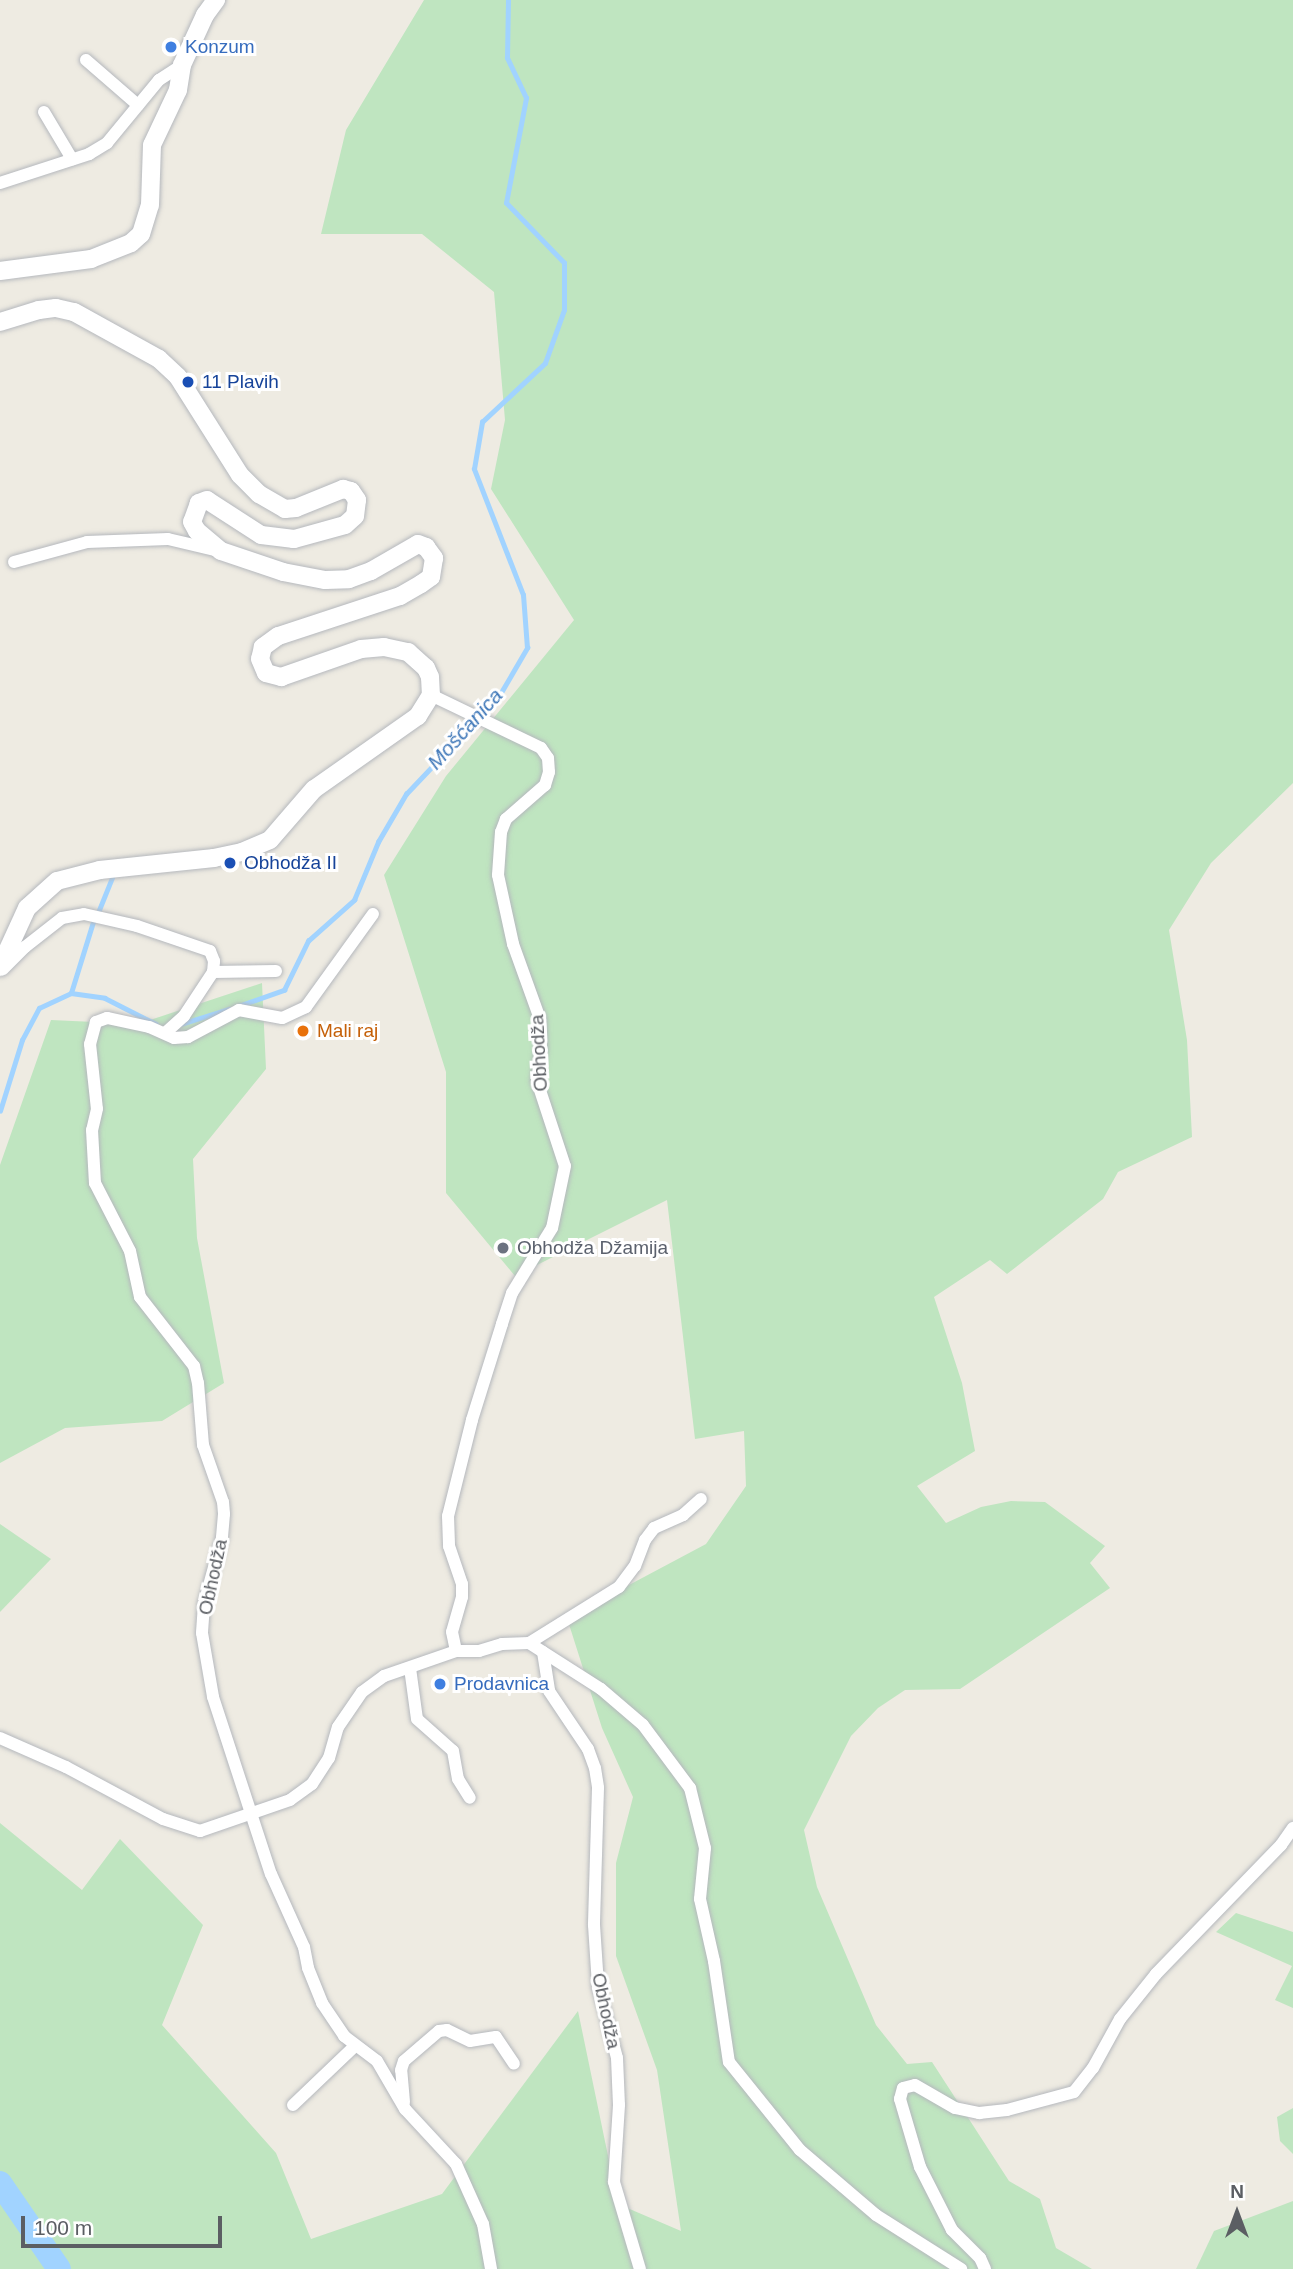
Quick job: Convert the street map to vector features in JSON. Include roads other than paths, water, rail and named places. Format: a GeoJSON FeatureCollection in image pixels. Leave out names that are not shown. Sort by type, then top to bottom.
{"type":"FeatureCollection","features":[{"type":"Feature","properties":{"kind":"main road"},"geometry":{"type":"LineString","coordinates":[[0,271],[91,259],[131,243],[141,234],[150,205],[152,145],[178,90],[182,65],[206,7],[216,0]]}},
{"type":"Feature","properties":{"kind":"main road"},"geometry":{"type":"LineString","coordinates":[[0,322],[39,310],[56,308],[74,312],[159,359],[178,377],[240,475],[259,494],[285,509],[296,508],[343,489],[351,491],[356,500],[355,516],[345,525],[294,539],[261,535],[207,500],[199,503],[192,522],[197,531],[221,551],[283,572],[325,580],[349,579],[371,571],[410,546],[418,544],[426,547],[435,558],[431,577],[421,584],[400,596],[278,636],[262,647],[260,659],[266,673],[281,677],[361,649],[384,647],[408,652],[426,668],[430,677],[431,695],[418,716],[314,789],[270,840],[242,852],[214,858],[100,870],[57,881],[27,908],[0,970]]}},
{"type":"Feature","properties":{"kind":"street"},"geometry":{"type":"LineString","coordinates":[[86,60],[138,105]]}},
{"type":"Feature","properties":{"kind":"street"},"geometry":{"type":"LineString","coordinates":[[0,183],[89,154],[107,143],[159,80],[182,65]]}},
{"type":"Feature","properties":{"kind":"street"},"geometry":{"type":"LineString","coordinates":[[44,111],[72,159]]}},
{"type":"Feature","properties":{"kind":"street"},"geometry":{"type":"LineString","coordinates":[[14,562],[87,542],[168,539],[221,551]]}},
{"type":"Feature","properties":{"kind":"street","name":"Obhodža"},"geometry":{"type":"LineString","coordinates":[[431,695],[541,748],[548,758],[550,772],[545,785],[506,820],[500,832],[498,875],[513,944],[540,1019],[541,1050],[537,1081],[565,1166],[552,1228],[512,1293],[472,1420],[448,1516],[449,1546],[462,1584],[462,1597],[452,1632],[456,1651]]}},
{"type":"Feature","properties":{"kind":"street"},"geometry":{"type":"LineString","coordinates":[[0,970],[62,918],[84,914],[137,926],[210,951],[215,961],[213,972],[184,1016],[165,1033]]}},
{"type":"Feature","properties":{"kind":"street","name":"Obhodža"},"geometry":{"type":"LineString","coordinates":[[373,914],[306,1007],[282,1018],[239,1010],[188,1037],[174,1038],[165,1033],[107,1018],[96,1022],[90,1044],[97,1109],[92,1130],[94,1183],[130,1251],[140,1297],[194,1366],[203,1445],[223,1502],[224,1514],[222,1538],[204,1604],[202,1633],[213,1696],[271,1874],[304,1947],[308,1968],[323,2003],[344,2036],[377,2061],[405,2109],[456,2164],[483,2224],[491,2269]]}},
{"type":"Feature","properties":{"kind":"street"},"geometry":{"type":"LineString","coordinates":[[213,972],[276,971]]}},
{"type":"Feature","properties":{"kind":"street"},"geometry":{"type":"LineString","coordinates":[[0,1738],[66,1767],[180,1826],[200,1831],[290,1800],[312,1784],[329,1758],[338,1727],[362,1692],[384,1676],[456,1651],[479,1651],[502,1644],[529,1643],[619,1587],[635,1566],[645,1540],[654,1528],[683,1515],[701,1499]]}},
{"type":"Feature","properties":{"kind":"street"},"geometry":{"type":"LineString","coordinates":[[529,1643],[601,1689],[643,1725],[690,1788],[705,1848],[700,1899],[729,2062],[800,2150],[876,2216],[961,2269]]}},
{"type":"Feature","properties":{"kind":"street","name":"Obhodža"},"geometry":{"type":"LineString","coordinates":[[543,1652],[549,1691],[589,1749],[595,1768],[598,1788],[594,1926],[598,1986],[617,2057],[620,2105],[614,2182],[640,2269]]}},
{"type":"Feature","properties":{"kind":"street"},"geometry":{"type":"LineString","coordinates":[[410,1668],[417,1719],[453,1751],[458,1779],[470,1798]]}},
{"type":"Feature","properties":{"kind":"street"},"geometry":{"type":"LineString","coordinates":[[985,2269],[980,2258],[952,2230],[920,2167],[900,2099],[903,2088],[915,2085],[955,2108],[979,2113],[1007,2109],[1074,2092],[1093,2068],[1120,2019],[1156,1974],[1281,1845],[1293,1828]]}},
{"type":"Feature","properties":{"kind":"street"},"geometry":{"type":"LineString","coordinates":[[405,2109],[401,2070],[404,2061],[439,2031],[447,2030],[470,2040],[495,2037],[503,2043],[514,2064]]}},
{"type":"Feature","properties":{"kind":"street"},"geometry":{"type":"LineString","coordinates":[[293,2105],[355,2046]]}},
{"type":"Feature","properties":{"kind":"waterway","name":"Mošćanica"},"geometry":{"type":"LineString","coordinates":[[238,1006],[284,990],[308,941],[354,900],[378,842],[406,794],[499,696],[527,648],[523,595],[474,469],[482,422],[545,363],[564,310],[564,263],[506,203],[526,98],[507,58],[508,0]]}},
{"type":"Feature","properties":{"kind":"waterway"},"geometry":{"type":"LineString","coordinates":[[99,910],[112,878]]}},
{"type":"Feature","properties":{"kind":"waterway"},"geometry":{"type":"LineString","coordinates":[[71,993],[93,922]]}},
{"type":"Feature","properties":{"kind":"waterway","name":"Mošćanica"},"geometry":{"type":"LineString","coordinates":[[0,1111],[22,1040],[39,1008],[71,993],[105,998],[156,1024]]}},
{"type":"Feature","properties":{"kind":"waterway","name":"Mošćanica"},"geometry":{"type":"LineString","coordinates":[[181,1024],[229,1009]]}},
{"type":"Feature","properties":{"kind":"waterway"},"geometry":{"type":"LineString","coordinates":[[0,2183],[59,2269]]}},
{"type":"Feature","properties":{"kind":"place","name":"Konzum"},"geometry":{"type":"Point","coordinates":[171,47]}},
{"type":"Feature","properties":{"kind":"place","name":"11 Plavih"},"geometry":{"type":"Point","coordinates":[188,382]}},
{"type":"Feature","properties":{"kind":"place","name":"Obhodža II"},"geometry":{"type":"Point","coordinates":[230,863]}},
{"type":"Feature","properties":{"kind":"place","name":"Mali raj"},"geometry":{"type":"Point","coordinates":[303,1031]}},
{"type":"Feature","properties":{"kind":"place","name":"Obhodža Džamija"},"geometry":{"type":"Point","coordinates":[503,1248]}},
{"type":"Feature","properties":{"kind":"place","name":"Prodavnica"},"geometry":{"type":"Point","coordinates":[440,1684]}}]}
